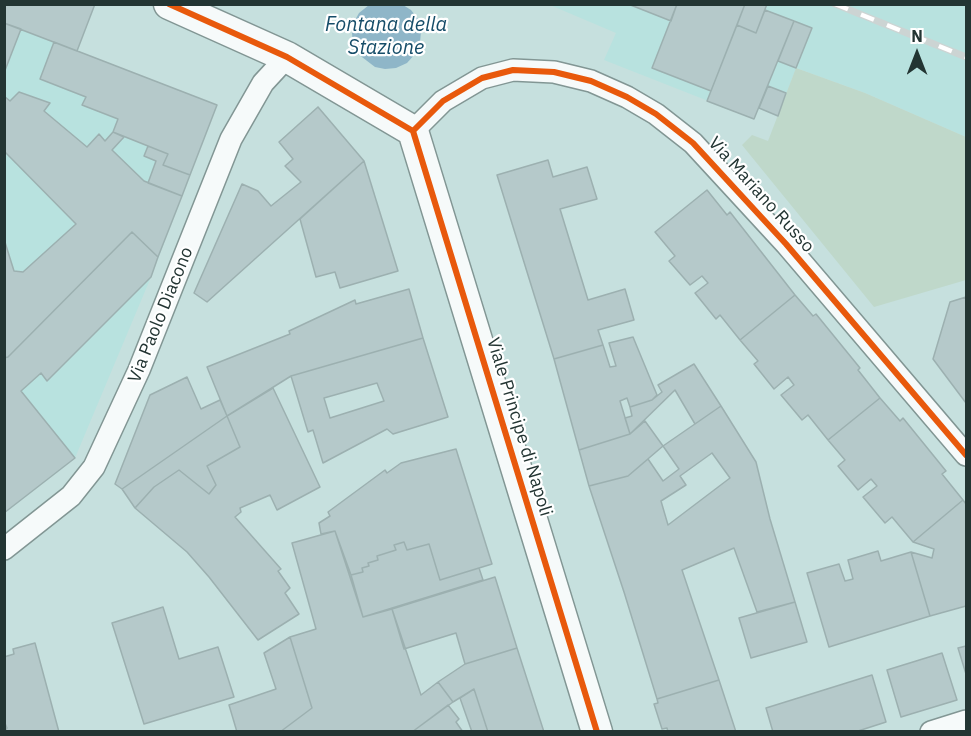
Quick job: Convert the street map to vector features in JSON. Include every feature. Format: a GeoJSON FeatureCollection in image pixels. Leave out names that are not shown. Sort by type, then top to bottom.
{"type":"FeatureCollection","features":[{"type":"Feature","properties":{"kind":"street"},"geometry":{"type":"LineString","coordinates":[[169,4],[287,57],[413,131]]}},
{"type":"Feature","properties":{"kind":"street","name":"Via Paolo Diacono"},"geometry":{"type":"LineString","coordinates":[[4,549],[71,496],[94,467],[139,370],[231,140],[263,83],[287,57]]}},
{"type":"Feature","properties":{"kind":"street","name":"Via Mariano Russo"},"geometry":{"type":"LineString","coordinates":[[413,131],[443,100],[482,78],[513,70],[554,72],[591,81],[627,97],[656,114],[693,143],[786,244],[966,455]]}},
{"type":"Feature","properties":{"kind":"street","name":"Viale Principe di Napoli"},"geometry":{"type":"LineString","coordinates":[[413,131],[597,732]]}},
{"type":"Feature","properties":{"kind":"street"},"geometry":{"type":"LineString","coordinates":[[932,732],[966,721]]}},
{"type":"Feature","properties":{"kind":"shaded area"},"geometry":{"type":"Polygon","coordinates":[[[5,5],[95,5],[77,51],[217,105],[151,277],[75,458],[5,513],[5,5]]]}},
{"type":"Feature","properties":{"kind":"shaded area"},"geometry":{"type":"Polygon","coordinates":[[[550,5],[966,5],[966,137],[865,93],[796,68],[778,116],[759,108],[754,119],[604,60],[616,33],[550,5]]]}},
{"type":"Feature","properties":{"kind":"green space"},"geometry":{"type":"Polygon","coordinates":[[[796,68],[865,93],[966,137],[966,280],[874,307],[742,145],[752,135],[768,141],[796,68]]]}},
{"type":"Feature","properties":{"kind":"water","name":"Fontana della Stazione"},"geometry":{"type":"Polygon","coordinates":[[[369,5],[403,5],[411,10],[418,19],[421,31],[420,43],[415,54],[407,63],[396,68],[385,69],[375,67],[358,54],[353,44],[354,22],[359,13],[369,5]]]}},
{"type":"Feature","properties":{"kind":"building"},"geometry":{"type":"Polygon","coordinates":[[[4,4],[95,4],[77,51],[4,23],[4,4]]]}},
{"type":"Feature","properties":{"kind":"building"},"geometry":{"type":"Polygon","coordinates":[[[628,4],[677,4],[671,21],[628,4]]]}},
{"type":"Feature","properties":{"kind":"building"},"geometry":{"type":"Polygon","coordinates":[[[677,4],[745,4],[711,91],[652,68],[677,4]]]}},
{"type":"Feature","properties":{"kind":"building"},"geometry":{"type":"Polygon","coordinates":[[[745,4],[767,4],[756,33],[737,25],[745,4]]]}},
{"type":"Feature","properties":{"kind":"building"},"geometry":{"type":"Polygon","coordinates":[[[765,10],[794,21],[754,119],[707,101],[737,25],[756,33],[765,10]]]}},
{"type":"Feature","properties":{"kind":"building"},"geometry":{"type":"Polygon","coordinates":[[[794,21],[812,28],[796,68],[778,61],[794,21]]]}},
{"type":"Feature","properties":{"kind":"building"},"geometry":{"type":"Polygon","coordinates":[[[4,23],[21,29],[4,73],[4,23]]]}},
{"type":"Feature","properties":{"kind":"building"},"geometry":{"type":"Polygon","coordinates":[[[54,42],[217,105],[190,175],[163,165],[168,154],[113,132],[118,119],[82,105],[86,97],[40,79],[54,42]]]}},
{"type":"Feature","properties":{"kind":"building"},"geometry":{"type":"Polygon","coordinates":[[[768,86],[786,93],[778,116],[759,108],[768,86]]]}},
{"type":"Feature","properties":{"kind":"building"},"geometry":{"type":"Polygon","coordinates":[[[19,92],[50,103],[44,111],[87,147],[99,134],[105,141],[113,132],[124,137],[112,150],[144,181],[182,196],[158,257],[132,232],[8,357],[4,358],[4,239],[14,271],[23,272],[76,224],[4,151],[4,96],[10,101],[19,92]]]}},
{"type":"Feature","properties":{"kind":"building"},"geometry":{"type":"Polygon","coordinates":[[[318,107],[364,161],[207,302],[194,293],[242,184],[258,191],[271,206],[301,182],[285,166],[293,159],[279,142],[318,107]]]}},
{"type":"Feature","properties":{"kind":"building"},"geometry":{"type":"Polygon","coordinates":[[[148,146],[168,154],[163,165],[190,175],[182,196],[148,183],[156,161],[144,156],[148,146]]]}},
{"type":"Feature","properties":{"kind":"building"},"geometry":{"type":"Polygon","coordinates":[[[548,160],[553,177],[587,167],[597,199],[560,209],[588,300],[625,289],[634,320],[598,330],[603,345],[554,359],[497,175],[548,160]]]}},
{"type":"Feature","properties":{"kind":"building"},"geometry":{"type":"Polygon","coordinates":[[[364,161],[398,271],[340,288],[335,272],[316,277],[300,219],[364,161]]]}},
{"type":"Feature","properties":{"kind":"building"},"geometry":{"type":"Polygon","coordinates":[[[707,190],[727,215],[730,212],[795,295],[740,340],[720,315],[716,319],[695,293],[708,283],[702,276],[690,285],[669,261],[675,256],[655,232],[707,190]]]}},
{"type":"Feature","properties":{"kind":"building"},"geometry":{"type":"Polygon","coordinates":[[[132,232],[158,257],[151,277],[47,381],[41,373],[21,391],[75,458],[4,513],[4,358],[8,357],[132,232]]]}},
{"type":"Feature","properties":{"kind":"building"},"geometry":{"type":"Polygon","coordinates":[[[409,289],[423,338],[291,376],[227,416],[207,367],[290,334],[289,331],[355,300],[356,304],[409,289]]]}},
{"type":"Feature","properties":{"kind":"building"},"geometry":{"type":"Polygon","coordinates":[[[795,295],[813,316],[816,314],[860,368],[858,370],[880,398],[828,440],[808,415],[802,420],[781,395],[794,385],[788,377],[774,389],[754,364],[758,361],[740,340],[795,295]]]}},
{"type":"Feature","properties":{"kind":"building"},"geometry":{"type":"Polygon","coordinates":[[[966,297],[966,403],[933,359],[950,302],[966,297]]]}},
{"type":"Feature","properties":{"kind":"building"},"geometry":{"type":"Polygon","coordinates":[[[633,337],[657,395],[652,400],[630,407],[627,398],[620,401],[630,434],[579,450],[554,359],[603,345],[610,367],[616,366],[609,343],[633,337]]]}},
{"type":"Feature","properties":{"kind":"building"},"geometry":{"type":"Polygon","coordinates":[[[423,338],[448,417],[393,434],[387,429],[323,463],[313,430],[308,432],[291,376],[423,338]],[[377,383],[324,398],[330,418],[384,401],[377,383]]]}},
{"type":"Feature","properties":{"kind":"building"},"geometry":{"type":"Polygon","coordinates":[[[694,364],[721,406],[695,424],[675,390],[630,434],[625,418],[632,416],[630,407],[652,400],[662,392],[658,385],[694,364]]]}},
{"type":"Feature","properties":{"kind":"building"},"geometry":{"type":"Polygon","coordinates":[[[187,377],[201,409],[220,400],[227,416],[122,489],[115,484],[150,395],[187,377]]]}},
{"type":"Feature","properties":{"kind":"building"},"geometry":{"type":"Polygon","coordinates":[[[273,388],[320,487],[277,510],[270,495],[240,508],[241,512],[235,517],[281,569],[278,571],[290,588],[285,593],[299,614],[258,640],[187,552],[135,508],[154,487],[179,470],[209,494],[216,485],[207,466],[240,447],[227,416],[273,388]]]}},
{"type":"Feature","properties":{"kind":"building"},"geometry":{"type":"Polygon","coordinates":[[[880,398],[900,421],[903,418],[946,471],[942,474],[963,500],[913,542],[892,517],[885,523],[863,497],[877,486],[871,479],[858,490],[838,466],[845,460],[828,440],[880,398]]]}},
{"type":"Feature","properties":{"kind":"building"},"geometry":{"type":"Polygon","coordinates":[[[721,406],[756,462],[770,519],[795,602],[757,612],[734,548],[682,570],[719,680],[657,699],[589,486],[628,476],[648,459],[663,481],[679,469],[663,446],[721,406]],[[712,453],[680,476],[686,485],[661,501],[668,525],[730,478],[712,453]]]}},
{"type":"Feature","properties":{"kind":"building"},"geometry":{"type":"Polygon","coordinates":[[[227,416],[240,447],[207,466],[216,485],[209,494],[179,470],[154,487],[135,508],[122,489],[227,416]]]}},
{"type":"Feature","properties":{"kind":"building"},"geometry":{"type":"Polygon","coordinates":[[[645,421],[663,446],[628,476],[589,486],[579,450],[630,434],[645,421]]]}},
{"type":"Feature","properties":{"kind":"building"},"geometry":{"type":"Polygon","coordinates":[[[456,449],[492,564],[440,580],[429,544],[407,550],[404,542],[394,545],[396,550],[377,556],[378,560],[362,568],[363,572],[351,575],[335,531],[321,534],[319,523],[330,516],[328,512],[385,470],[387,473],[401,463],[456,449]]]}},
{"type":"Feature","properties":{"kind":"building"},"geometry":{"type":"Polygon","coordinates":[[[963,500],[966,504],[966,606],[930,616],[911,552],[932,558],[934,549],[913,542],[963,500]]]}},
{"type":"Feature","properties":{"kind":"building"},"geometry":{"type":"Polygon","coordinates":[[[335,531],[363,617],[392,609],[421,695],[438,682],[453,702],[412,732],[280,732],[312,708],[290,637],[316,629],[292,543],[335,531]]]}},
{"type":"Feature","properties":{"kind":"building"},"geometry":{"type":"Polygon","coordinates":[[[404,542],[407,550],[429,544],[440,580],[479,568],[483,580],[363,617],[351,575],[363,572],[362,568],[369,566],[368,563],[378,560],[377,556],[396,550],[394,545],[404,542]]]}},
{"type":"Feature","properties":{"kind":"building"},"geometry":{"type":"Polygon","coordinates":[[[878,551],[881,561],[911,552],[930,616],[829,647],[807,573],[839,564],[845,581],[853,579],[848,560],[878,551]]]}},
{"type":"Feature","properties":{"kind":"building"},"geometry":{"type":"Polygon","coordinates":[[[495,577],[517,648],[465,664],[456,633],[404,649],[392,609],[495,577]]]}},
{"type":"Feature","properties":{"kind":"building"},"geometry":{"type":"Polygon","coordinates":[[[795,602],[807,642],[751,658],[739,618],[795,602]]]}},
{"type":"Feature","properties":{"kind":"building"},"geometry":{"type":"Polygon","coordinates":[[[163,607],[179,659],[218,647],[234,697],[144,724],[112,623],[163,607]]]}},
{"type":"Feature","properties":{"kind":"building"},"geometry":{"type":"Polygon","coordinates":[[[290,637],[312,708],[280,732],[237,732],[229,705],[276,689],[264,653],[290,637]]]}},
{"type":"Feature","properties":{"kind":"building"},"geometry":{"type":"Polygon","coordinates":[[[35,643],[59,732],[4,732],[7,728],[4,721],[4,657],[14,654],[13,649],[35,643]]]}},
{"type":"Feature","properties":{"kind":"building"},"geometry":{"type":"Polygon","coordinates":[[[966,646],[966,674],[958,648],[966,646]]]}},
{"type":"Feature","properties":{"kind":"building"},"geometry":{"type":"Polygon","coordinates":[[[517,648],[544,732],[488,732],[474,689],[453,702],[438,682],[465,664],[517,648]]]}},
{"type":"Feature","properties":{"kind":"building"},"geometry":{"type":"Polygon","coordinates":[[[942,653],[957,700],[901,717],[887,670],[942,653]]]}},
{"type":"Feature","properties":{"kind":"building"},"geometry":{"type":"Polygon","coordinates":[[[872,675],[886,722],[855,732],[773,732],[766,708],[872,675]]]}},
{"type":"Feature","properties":{"kind":"building"},"geometry":{"type":"Polygon","coordinates":[[[719,680],[736,732],[668,732],[667,728],[662,729],[654,704],[658,703],[657,699],[719,680]]]}},
{"type":"Feature","properties":{"kind":"building"},"geometry":{"type":"Polygon","coordinates":[[[474,689],[488,732],[472,732],[460,698],[474,689]]]}},
{"type":"Feature","properties":{"kind":"building"},"geometry":{"type":"Polygon","coordinates":[[[448,705],[459,719],[456,722],[463,732],[412,732],[448,705]]]}},
{"type":"Feature","properties":{"kind":"railway"},"geometry":{"type":"LineString","coordinates":[[835,4],[966,57]]}},
{"type":"Feature","properties":{"kind":"cycle path"},"geometry":{"type":"LineString","coordinates":[[169,4],[287,57],[413,131]]}},
{"type":"Feature","properties":{"kind":"cycle path"},"geometry":{"type":"LineString","coordinates":[[413,131],[443,101],[482,78],[513,70],[554,72],[591,81],[627,97],[656,114],[693,143],[786,244],[966,455]]}},
{"type":"Feature","properties":{"kind":"cycle path"},"geometry":{"type":"LineString","coordinates":[[413,131],[597,732]]}}]}
